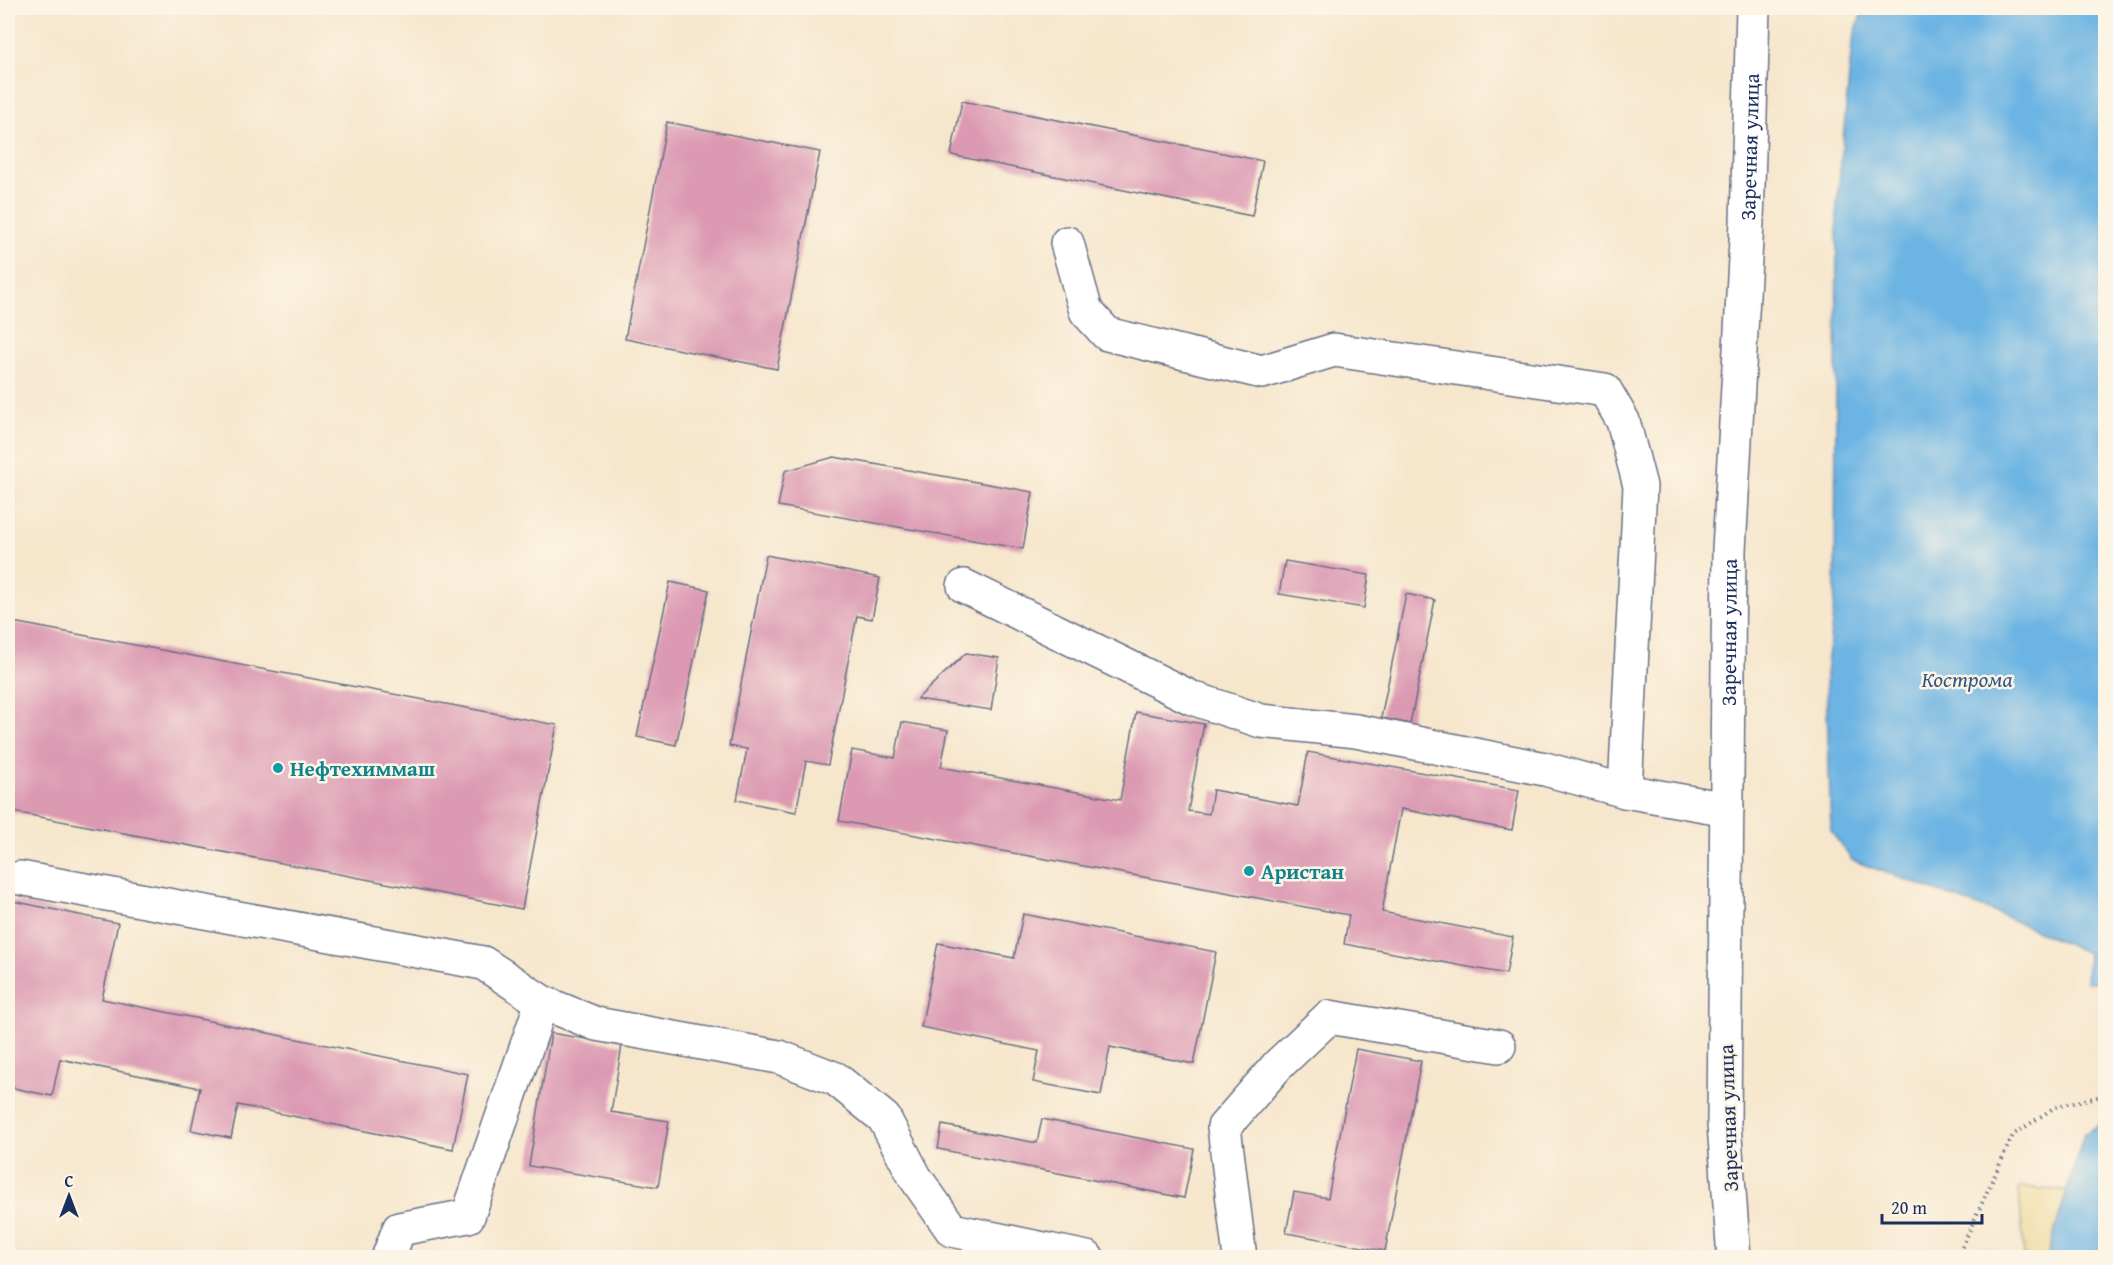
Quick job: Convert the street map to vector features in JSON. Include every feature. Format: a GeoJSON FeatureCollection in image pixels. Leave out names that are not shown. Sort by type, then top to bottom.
{"type":"FeatureCollection","features":[{"type":"Feature","properties":{"kind":"street","name":"Заречная улица"},"geometry":{"type":"LineString","coordinates":[[1734,1257],[1724,1124],[1729,550],[1747,222],[1753,8]]}},
{"type":"Feature","properties":{"kind":"street"},"geometry":{"type":"LineString","coordinates":[[1067,243],[1086,311],[1107,334],[1262,372],[1334,350],[1605,390],[1623,421],[1640,486],[1625,791]]}},
{"type":"Feature","properties":{"kind":"street"},"geometry":{"type":"LineString","coordinates":[[964,586],[1192,698],[1261,721],[1356,730],[1545,769],[1625,791],[1727,809]]}},
{"type":"Feature","properties":{"kind":"street"},"geometry":{"type":"LineString","coordinates":[[20,878],[483,963],[542,1002],[596,1024],[779,1057],[836,1079],[884,1118],[915,1177],[952,1230],[1087,1257]]}},
{"type":"Feature","properties":{"kind":"street"},"geometry":{"type":"LineString","coordinates":[[388,1257],[399,1229],[468,1216],[542,1002]]}},
{"type":"Feature","properties":{"kind":"street"},"geometry":{"type":"LineString","coordinates":[[1240,1257],[1224,1127],[1278,1065],[1329,1017],[1499,1046]]}},
{"type":"Feature","properties":{"kind":"path"},"geometry":{"type":"LineString","coordinates":[[1957,1257],[2013,1135],[2055,1107],[2106,1095]]}},
{"type":"Feature","properties":{"kind":"sand"},"geometry":{"type":"Polygon","coordinates":[[[2019,1187],[2067,1191],[2047,1257],[2024,1257],[2019,1187]]]}},
{"type":"Feature","properties":{"kind":"water","name":"Кострома"},"geometry":{"type":"Polygon","coordinates":[[[1863,8],[2105,8],[2105,982],[2086,982],[2088,953],[1994,912],[1852,860],[1831,831],[1826,675],[1835,596],[1837,205],[1852,44],[1863,8]]]}},
{"type":"Feature","properties":{"kind":"water"},"geometry":{"type":"Polygon","coordinates":[[[2105,1121],[2105,1257],[2047,1257],[2084,1134],[2105,1121]]]}},
{"type":"Feature","properties":{"kind":"building"},"geometry":{"type":"Polygon","coordinates":[[[962,101],[1263,161],[1252,216],[951,155],[962,101]]]}},
{"type":"Feature","properties":{"kind":"building"},"geometry":{"type":"Polygon","coordinates":[[[667,122],[820,152],[777,369],[625,339],[667,122]]]}},
{"type":"Feature","properties":{"kind":"building"},"geometry":{"type":"Polygon","coordinates":[[[834,457],[1033,492],[1023,549],[778,506],[785,471],[834,457]]]}},
{"type":"Feature","properties":{"kind":"building"},"geometry":{"type":"Polygon","coordinates":[[[766,555],[880,578],[872,619],[857,616],[828,765],[806,761],[796,812],[737,800],[747,749],[729,746],[766,555]]]}},
{"type":"Feature","properties":{"kind":"building"},"geometry":{"type":"Polygon","coordinates":[[[1285,561],[1369,575],[1364,608],[1279,594],[1285,561]]]}},
{"type":"Feature","properties":{"kind":"building"},"geometry":{"type":"Polygon","coordinates":[[[670,582],[709,590],[676,745],[637,737],[670,582]]]}},
{"type":"Feature","properties":{"kind":"building"},"geometry":{"type":"Polygon","coordinates":[[[1406,594],[1435,600],[1410,724],[1381,718],[1406,594]]]}},
{"type":"Feature","properties":{"kind":"building","name":"Нефтехиммаш"},"geometry":{"type":"Polygon","coordinates":[[[8,621],[557,725],[522,909],[8,811],[8,621]]]}},
{"type":"Feature","properties":{"kind":"building"},"geometry":{"type":"Polygon","coordinates":[[[966,653],[999,658],[991,710],[917,699],[966,653]]]}},
{"type":"Feature","properties":{"kind":"building","name":"Аристан"},"geometry":{"type":"Polygon","coordinates":[[[1136,712],[1204,724],[1188,811],[1209,814],[1213,790],[1298,806],[1308,752],[1519,790],[1512,830],[1401,809],[1382,912],[1513,937],[1506,974],[1344,944],[1349,915],[839,821],[852,750],[895,758],[902,722],[948,730],[941,767],[1120,800],[1136,712]]]}},
{"type":"Feature","properties":{"kind":"building"},"geometry":{"type":"Polygon","coordinates":[[[8,900],[118,923],[102,999],[468,1074],[453,1149],[238,1105],[231,1138],[191,1130],[200,1088],[60,1059],[52,1096],[8,1087],[8,900]]]}},
{"type":"Feature","properties":{"kind":"building"},"geometry":{"type":"Polygon","coordinates":[[[1023,914],[1216,952],[1194,1064],[1110,1047],[1101,1095],[1033,1082],[1039,1051],[921,1027],[938,943],[1014,958],[1023,914]]]}},
{"type":"Feature","properties":{"kind":"building"},"geometry":{"type":"Polygon","coordinates":[[[551,1033],[622,1045],[611,1112],[669,1121],[658,1187],[529,1166],[551,1033]]]}},
{"type":"Feature","properties":{"kind":"building"},"geometry":{"type":"Polygon","coordinates":[[[1356,1049],[1421,1061],[1385,1251],[1286,1233],[1294,1192],[1328,1198],[1356,1049]]]}},
{"type":"Feature","properties":{"kind":"building"},"geometry":{"type":"Polygon","coordinates":[[[1042,1119],[1194,1149],[1184,1198],[938,1149],[942,1125],[1037,1143],[1042,1119]]]}},
{"type":"Feature","properties":{"kind":"place","name":"Нефтехиммаш"},"geometry":{"type":"Point","coordinates":[278,768]}},
{"type":"Feature","properties":{"kind":"place","name":"Аристан"},"geometry":{"type":"Point","coordinates":[1249,871]}}]}
